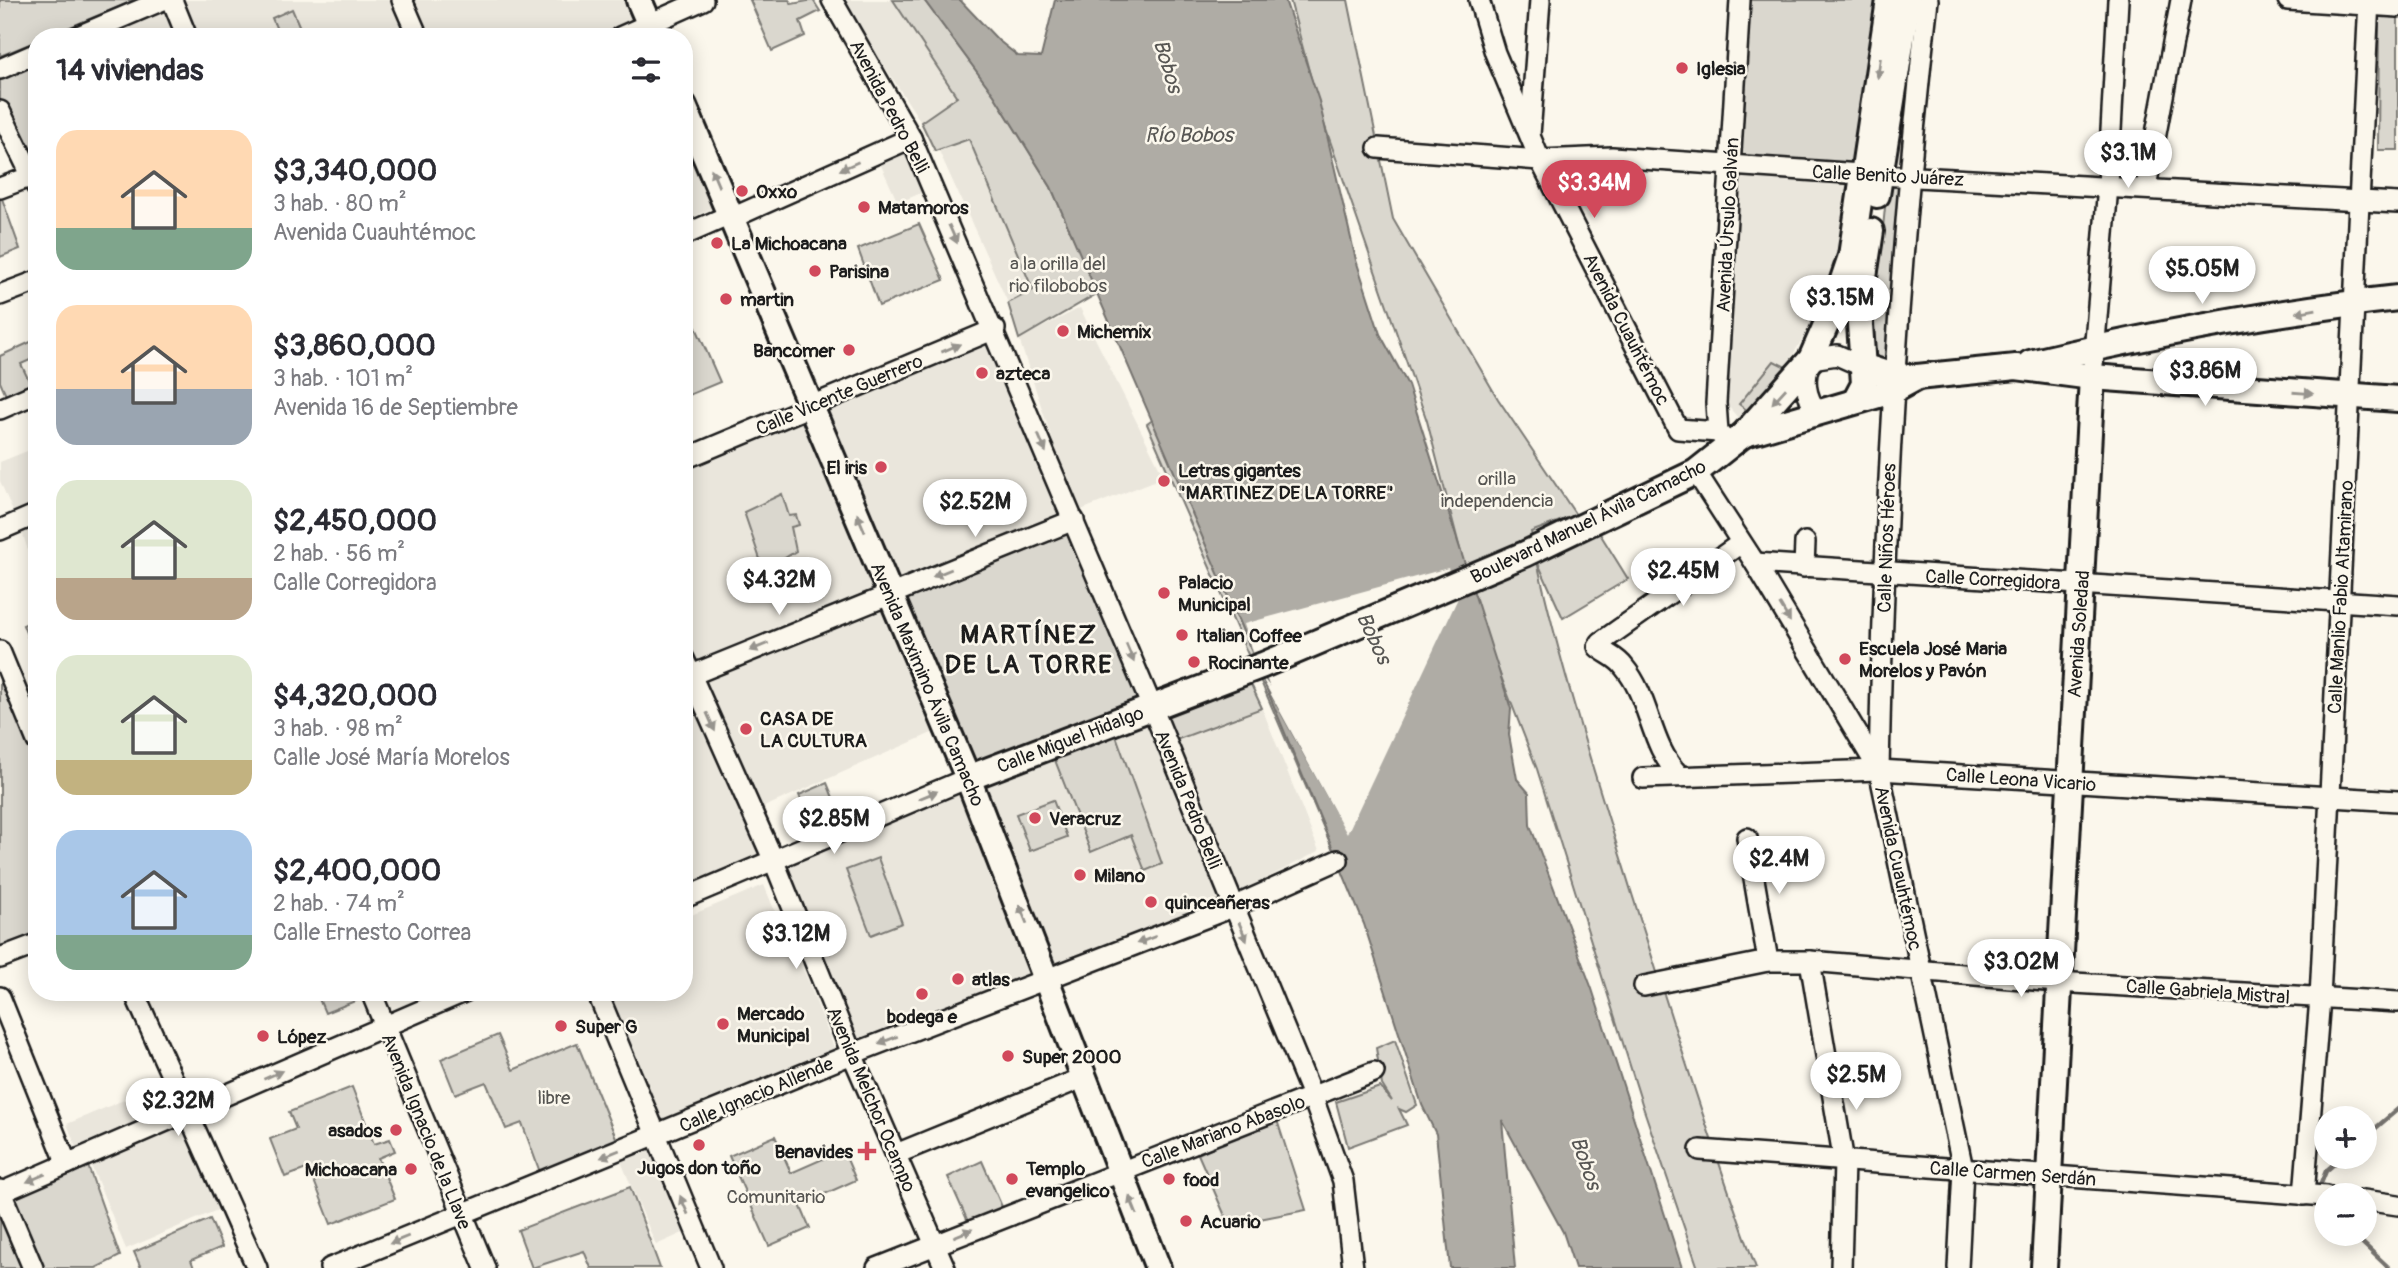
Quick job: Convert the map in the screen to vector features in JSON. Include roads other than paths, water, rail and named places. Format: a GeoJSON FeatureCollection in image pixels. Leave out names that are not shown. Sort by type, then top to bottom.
{"type":"FeatureCollection","features":[{"type":"Feature","properties":{"kind":"main road"},"geometry":{"type":"LineString","coordinates":[[639,0],[651,28]]}},
{"type":"Feature","properties":{"kind":"main road","name":"Boulevard Manuel Ávila Camacho"},"geometry":{"type":"LineString","coordinates":[[1855,401],[1864,384],[1859,309],[1889,0]]}},
{"type":"Feature","properties":{"kind":"main road","name":"Boulevard Manuel Ávila Camacho"},"geometry":{"type":"LineString","coordinates":[[1263,665],[1525,555],[1696,472],[1811,359],[1833,309],[1851,256],[1872,175],[1908,0]]}},
{"type":"Feature","properties":{"kind":"main road","name":"Avenida Maximino Ávila Camacho"},"geometry":{"type":"LineString","coordinates":[[693,127],[968,778],[1048,978],[1082,1074],[1158,1268]]}},
{"type":"Feature","properties":{"kind":"main road"},"geometry":{"type":"LineString","coordinates":[[1731,437],[1855,401],[1901,381],[2016,367],[2093,348],[2353,303],[2398,298]]}},
{"type":"Feature","properties":{"kind":"main road"},"geometry":{"type":"LineString","coordinates":[[1862,366],[1901,381]]}},
{"type":"Feature","properties":{"kind":"main road"},"geometry":{"type":"LineString","coordinates":[[2016,367],[2092,377],[2398,399]]}},
{"type":"Feature","properties":{"kind":"main road","name":"Avenida Soledad"},"geometry":{"type":"LineString","coordinates":[[2044,1268],[2057,982],[2092,377]]}},
{"type":"Feature","properties":{"kind":"main road","name":"Calle Miguel Hidalgo"},"geometry":{"type":"LineString","coordinates":[[968,778],[1263,665]]}},
{"type":"Feature","properties":{"kind":"street"},"geometry":{"type":"LineString","coordinates":[[97,28],[163,0]]}},
{"type":"Feature","properties":{"kind":"street"},"geometry":{"type":"LineString","coordinates":[[172,0],[183,28]]}},
{"type":"Feature","properties":{"kind":"street"},"geometry":{"type":"LineString","coordinates":[[402,0],[414,28]]}},
{"type":"Feature","properties":{"kind":"street"},"geometry":{"type":"LineString","coordinates":[[655,28],[703,0]]}},
{"type":"Feature","properties":{"kind":"street","name":"Avenida Pedro Belli"},"geometry":{"type":"LineString","coordinates":[[832,0],[911,138],[995,329],[1152,707],[1312,1098],[1343,1181],[1353,1268]]}},
{"type":"Feature","properties":{"kind":"street","name":"Avenida Cuauhtémoc"},"geometry":{"type":"LineString","coordinates":[[1479,0],[1494,53],[1540,160],[1678,429],[1731,437]]}},
{"type":"Feature","properties":{"kind":"street"},"geometry":{"type":"LineString","coordinates":[[1529,136],[1541,0]]}},
{"type":"Feature","properties":{"kind":"street","name":"Avenida Úrsulo Galván"},"geometry":{"type":"LineString","coordinates":[[1731,437],[1716,403],[1740,0]]}},
{"type":"Feature","properties":{"kind":"street","name":"Calle Niños Héroes"},"geometry":{"type":"LineString","coordinates":[[1879,770],[1885,573],[1901,381],[1908,176],[1928,0]]}},
{"type":"Feature","properties":{"kind":"street","name":"Avenida Soledad"},"geometry":{"type":"LineString","coordinates":[[2092,377],[2108,186],[2118,0]]}},
{"type":"Feature","properties":{"kind":"street"},"geometry":{"type":"LineString","coordinates":[[2146,187],[2181,0]]}},
{"type":"Feature","properties":{"kind":"street"},"geometry":{"type":"LineString","coordinates":[[2288,0],[2369,3],[2398,7]]}},
{"type":"Feature","properties":{"kind":"street","name":"Calle Manlio Fabio Altamirano"},"geometry":{"type":"LineString","coordinates":[[2304,1195],[2320,998],[2369,3]]}},
{"type":"Feature","properties":{"kind":"street"},"geometry":{"type":"LineString","coordinates":[[0,69],[28,57]]}},
{"type":"Feature","properties":{"kind":"street"},"geometry":{"type":"LineString","coordinates":[[0,111],[28,169]]}},
{"type":"Feature","properties":{"kind":"street"},"geometry":{"type":"LineString","coordinates":[[693,231],[730,215],[741,214],[911,138]]}},
{"type":"Feature","properties":{"kind":"street","name":"Calle Benito Juárez"},"geometry":{"type":"LineString","coordinates":[[1378,148],[1540,160],[1612,158],[1872,175],[2146,187],[2398,203]]}},
{"type":"Feature","properties":{"kind":"street"},"geometry":{"type":"LineString","coordinates":[[0,188],[28,183]]}},
{"type":"Feature","properties":{"kind":"street"},"geometry":{"type":"LineString","coordinates":[[0,295],[28,284]]}},
{"type":"Feature","properties":{"kind":"street","name":"Calle Vicente Guerrero"},"geometry":{"type":"LineString","coordinates":[[693,454],[995,329]]}},
{"type":"Feature","properties":{"kind":"street"},"geometry":{"type":"LineString","coordinates":[[1817,412],[1811,403],[1805,381],[1811,359],[1838,355],[1862,366]]}},
{"type":"Feature","properties":{"kind":"street"},"geometry":{"type":"LineString","coordinates":[[0,409],[28,397]]}},
{"type":"Feature","properties":{"kind":"street","name":"Avenida Cuauhtémoc"},"geometry":{"type":"LineString","coordinates":[[1696,472],[1755,563],[1879,770],[1962,1169],[1958,1268]]}},
{"type":"Feature","properties":{"kind":"street"},"geometry":{"type":"LineString","coordinates":[[0,530],[28,518]]}},
{"type":"Feature","properties":{"kind":"street"},"geometry":{"type":"LineString","coordinates":[[693,668],[890,594],[1074,520]]}},
{"type":"Feature","properties":{"kind":"street"},"geometry":{"type":"LineString","coordinates":[[1804,567],[1805,542]]}},
{"type":"Feature","properties":{"kind":"street"},"geometry":{"type":"LineString","coordinates":[[1679,775],[1667,763],[1640,695],[1625,668],[1598,647],[1601,642],[1741,543]]}},
{"type":"Feature","properties":{"kind":"street","name":"Calle Corregidora"},"geometry":{"type":"LineString","coordinates":[[1755,563],[2398,605]]}},
{"type":"Feature","properties":{"kind":"street"},"geometry":{"type":"LineString","coordinates":[[0,651],[28,716]]}},
{"type":"Feature","properties":{"kind":"street","name":"Avenida Melchor Ocampo"},"geometry":{"type":"LineString","coordinates":[[693,686],[773,859],[852,1054],[945,1268]]}},
{"type":"Feature","properties":{"kind":"street","name":"Calle Leona Vicario"},"geometry":{"type":"LineString","coordinates":[[1643,778],[1879,770],[2398,801]]}},
{"type":"Feature","properties":{"kind":"street","name":"Calle Miguel Hidalgo"},"geometry":{"type":"LineString","coordinates":[[693,894],[968,778]]}},
{"type":"Feature","properties":{"kind":"street"},"geometry":{"type":"LineString","coordinates":[[1747,838],[1768,961]]}},
{"type":"Feature","properties":{"kind":"street","name":"Calle Ignacio Allende"},"geometry":{"type":"LineString","coordinates":[[330,1268],[852,1054],[1233,907],[1338,860]]}},
{"type":"Feature","properties":{"kind":"street"},"geometry":{"type":"LineString","coordinates":[[0,958],[28,947]]}},
{"type":"Feature","properties":{"kind":"street","name":"Calle Gabriela Mistral"},"geometry":{"type":"LineString","coordinates":[[1644,986],[1768,961],[1810,961],[2057,982],[2398,1002]]}},
{"type":"Feature","properties":{"kind":"street"},"geometry":{"type":"LineString","coordinates":[[1810,961],[1844,1162],[1841,1268]]}},
{"type":"Feature","properties":{"kind":"street"},"geometry":{"type":"LineString","coordinates":[[0,997],[67,1164]]}},
{"type":"Feature","properties":{"kind":"street"},"geometry":{"type":"LineString","coordinates":[[138,1001],[257,1268]]}},
{"type":"Feature","properties":{"kind":"street","name":"Avenida Ignacio de la Llave"},"geometry":{"type":"LineString","coordinates":[[374,1001],[485,1268]]}},
{"type":"Feature","properties":{"kind":"street"},"geometry":{"type":"LineString","coordinates":[[33,1268],[0,1192],[443,1001]]}},
{"type":"Feature","properties":{"kind":"street"},"geometry":{"type":"LineString","coordinates":[[601,1001],[711,1268]]}},
{"type":"Feature","properties":{"kind":"street","name":"Calle Mariano Abasolo"},"geometry":{"type":"LineString","coordinates":[[877,1268],[1374,1072]]}},
{"type":"Feature","properties":{"kind":"street"},"geometry":{"type":"LineString","coordinates":[[895,1154],[1075,1081],[1082,1074]]}},
{"type":"Feature","properties":{"kind":"street","name":"Calle Carmen Serdán"},"geometry":{"type":"LineString","coordinates":[[1700,1150],[2314,1195]]}},
{"type":"Feature","properties":{"kind":"street"},"geometry":{"type":"LineString","coordinates":[[2377,1202],[2398,1205]]}},
{"type":"Feature","properties":{"kind":"water","name":"Río Bobos"},"geometry":{"type":"Polygon","coordinates":[[[924,0],[960,0],[998,40],[1018,56],[1041,57],[1055,0],[1285,0],[1319,101],[1356,260],[1380,334],[1408,385],[1511,709],[1509,735],[1517,779],[1529,793],[1530,825],[1592,989],[1682,1268],[1575,1268],[1563,1232],[1502,1120],[1515,1268],[1450,1268],[1436,1134],[1422,1105],[1364,924],[1263,680],[1336,812],[1246,628],[1252,652],[1051,187],[994,95],[924,0]]]}},
{"type":"Feature","properties":{"kind":"waterway"},"geometry":{"type":"LineString","coordinates":[[2377,1127],[2398,1109]]}},
{"type":"Feature","properties":{"kind":"waterway"},"geometry":{"type":"LineString","coordinates":[[2321,1183],[2328,1169]]}},
{"type":"Feature","properties":{"kind":"waterway"},"geometry":{"type":"LineString","coordinates":[[2366,1246],[2389,1268]]}},
{"type":"Feature","properties":{"kind":"place","name":"Iglesia"},"geometry":{"type":"Point","coordinates":[1682,68]}},
{"type":"Feature","properties":{"kind":"place","name":"Oxxo"},"geometry":{"type":"Point","coordinates":[742,191]}},
{"type":"Feature","properties":{"kind":"place","name":"Matamoros"},"geometry":{"type":"Point","coordinates":[864,207]}},
{"type":"Feature","properties":{"kind":"place","name":"La Michoacana"},"geometry":{"type":"Point","coordinates":[717,243]}},
{"type":"Feature","properties":{"kind":"place","name":"Parisina"},"geometry":{"type":"Point","coordinates":[815,271]}},
{"type":"Feature","properties":{"kind":"place","name":"martin"},"geometry":{"type":"Point","coordinates":[726,299]}},
{"type":"Feature","properties":{"kind":"place","name":"Michemix"},"geometry":{"type":"Point","coordinates":[1063,331]}},
{"type":"Feature","properties":{"kind":"place","name":"Bancomer"},"geometry":{"type":"Point","coordinates":[849,350]}},
{"type":"Feature","properties":{"kind":"place","name":"azteca"},"geometry":{"type":"Point","coordinates":[982,373]}},
{"type":"Feature","properties":{"kind":"place","name":"El iris"},"geometry":{"type":"Point","coordinates":[881,467]}},
{"type":"Feature","properties":{"kind":"place","name":"Letras gigantes \"MARTINEZ DE LA TORRE\""},"geometry":{"type":"Point","coordinates":[1164,481]}},
{"type":"Feature","properties":{"kind":"place","name":"Palacio Municipal"},"geometry":{"type":"Point","coordinates":[1164,593]}},
{"type":"Feature","properties":{"kind":"place","name":"Italian Coffee"},"geometry":{"type":"Point","coordinates":[1182,635]}},
{"type":"Feature","properties":{"kind":"place","name":"Escuela José Maria Morelos y Pavón"},"geometry":{"type":"Point","coordinates":[1845,659]}},
{"type":"Feature","properties":{"kind":"place","name":"Rocinante"},"geometry":{"type":"Point","coordinates":[1194,662]}},
{"type":"Feature","properties":{"kind":"place","name":"CASA DE LA CULTURA"},"geometry":{"type":"Point","coordinates":[746,729]}},
{"type":"Feature","properties":{"kind":"place","name":"Veracruz"},"geometry":{"type":"Point","coordinates":[1035,818]}},
{"type":"Feature","properties":{"kind":"place","name":"Milano"},"geometry":{"type":"Point","coordinates":[1080,875]}},
{"type":"Feature","properties":{"kind":"place","name":"quinceañeras"},"geometry":{"type":"Point","coordinates":[1151,902]}},
{"type":"Feature","properties":{"kind":"place","name":"atlas"},"geometry":{"type":"Point","coordinates":[958,979]}},
{"type":"Feature","properties":{"kind":"place","name":"bodega e"},"geometry":{"type":"Point","coordinates":[922,994]}},
{"type":"Feature","properties":{"kind":"place","name":"Mercado Municipal"},"geometry":{"type":"Point","coordinates":[723,1024]}},
{"type":"Feature","properties":{"kind":"place","name":"Super G"},"geometry":{"type":"Point","coordinates":[561,1026]}},
{"type":"Feature","properties":{"kind":"place","name":"López"},"geometry":{"type":"Point","coordinates":[263,1036]}},
{"type":"Feature","properties":{"kind":"place","name":"Super 2000"},"geometry":{"type":"Point","coordinates":[1008,1056]}},
{"type":"Feature","properties":{"kind":"place","name":"asados"},"geometry":{"type":"Point","coordinates":[396,1130]}},
{"type":"Feature","properties":{"kind":"place","name":"Jugos don toño"},"geometry":{"type":"Point","coordinates":[699,1145]}},
{"type":"Feature","properties":{"kind":"place","name":"Benavides"},"geometry":{"type":"Point","coordinates":[867,1151]}},
{"type":"Feature","properties":{"kind":"place","name":"Michoacana"},"geometry":{"type":"Point","coordinates":[411,1169]}},
{"type":"Feature","properties":{"kind":"place","name":"Templo evangelico"},"geometry":{"type":"Point","coordinates":[1012,1179]}},
{"type":"Feature","properties":{"kind":"place","name":"food"},"geometry":{"type":"Point","coordinates":[1169,1179]}},
{"type":"Feature","properties":{"kind":"place","name":"Acuario"},"geometry":{"type":"Point","coordinates":[1186,1221]}},
{"type":"Feature","properties":{"kind":"district","name":"MARTÍNEZ DE LA TORRE"},"geometry":{"type":"Point","coordinates":[1029,649]}},
{"type":"Feature","properties":{"kind":"water label","name":"Bobos"},"geometry":{"type":"Point","coordinates":[1168,66]}},
{"type":"Feature","properties":{"kind":"water label","name":"Bobos"},"geometry":{"type":"Point","coordinates":[1374,638]}},
{"type":"Feature","properties":{"kind":"water label","name":"Bobos"},"geometry":{"type":"Point","coordinates":[1586,1163]}},
{"type":"Feature","properties":{"kind":"park label","name":"a la orilla del rio filobobos"},"geometry":{"type":"Point","coordinates":[1058,274]}},
{"type":"Feature","properties":{"kind":"park label","name":"orilla independencia"},"geometry":{"type":"Point","coordinates":[1497,489]}},
{"type":"Feature","properties":{"kind":"park label","name":"libre"},"geometry":{"type":"Point","coordinates":[554,1097]}},
{"type":"Feature","properties":{"kind":"park label","name":"Comunitario"},"geometry":{"type":"Point","coordinates":[776,1196]}}]}
